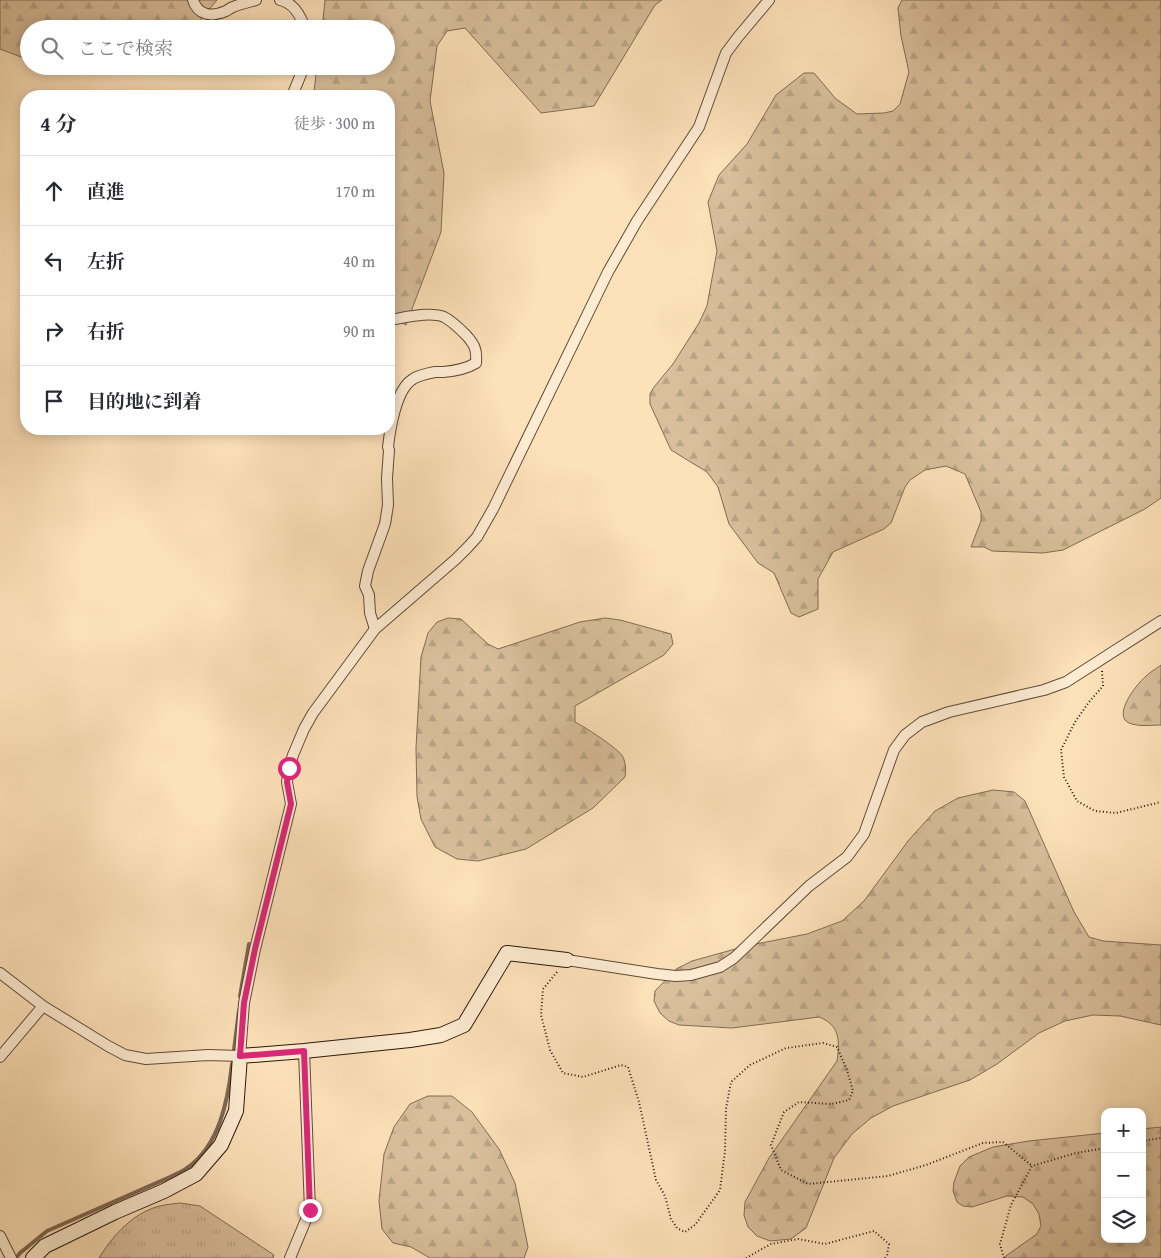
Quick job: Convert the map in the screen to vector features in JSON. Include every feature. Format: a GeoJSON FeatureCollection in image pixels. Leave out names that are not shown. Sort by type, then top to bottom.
{"type":"FeatureCollection","features":[{"type":"Feature","properties":{"kind":"street"},"geometry":{"type":"LineString","coordinates":[[193,0],[199,12],[209,15],[256,0]]}},
{"type":"Feature","properties":{"kind":"street"},"geometry":{"type":"LineString","coordinates":[[280,0],[292,6],[302,20]]}},
{"type":"Feature","properties":{"kind":"street"},"geometry":{"type":"LineString","coordinates":[[33,1258],[45,1246],[114,1212],[164,1191],[196,1174],[221,1145],[236,1111],[244,1003],[253,958],[291,804],[287,782],[289,768],[292,756],[304,729],[313,713],[375,628],[456,559],[477,537],[493,509],[608,272],[637,220],[699,127],[726,53],[769,0]]}},
{"type":"Feature","properties":{"kind":"street"},"geometry":{"type":"LineString","coordinates":[[294,90],[301,75]]}},
{"type":"Feature","properties":{"kind":"street"},"geometry":{"type":"LineString","coordinates":[[395,319],[430,315],[444,317],[461,329],[472,342],[477,352],[476,363],[468,368],[441,373],[437,372],[413,379],[406,385],[395,409]]}},
{"type":"Feature","properties":{"kind":"street"},"geometry":{"type":"LineString","coordinates":[[375,628],[370,613],[369,595],[365,586],[385,524],[388,505],[387,478],[390,435]]}},
{"type":"Feature","properties":{"kind":"street"},"geometry":{"type":"LineString","coordinates":[[0,974],[43,1006],[108,1046],[125,1055],[146,1059],[208,1055],[240,1056],[304,1051],[441,1035],[464,1025],[507,953],[676,976],[691,975],[720,967],[734,958],[809,886],[847,857],[864,834],[894,750],[905,735],[922,722],[949,712],[1044,690],[1066,682],[1161,621]]}},
{"type":"Feature","properties":{"kind":"street"},"geometry":{"type":"LineString","coordinates":[[0,1057],[43,1006]]}},
{"type":"Feature","properties":{"kind":"street"},"geometry":{"type":"LineString","coordinates":[[290,1258],[310,1210],[304,1051]]}},
{"type":"Feature","properties":{"kind":"street"},"geometry":{"type":"LineString","coordinates":[[0,1236],[10,1256]]}},
{"type":"Feature","properties":{"kind":"path"},"geometry":{"type":"LineString","coordinates":[[1096,663],[1103,672],[1104,686],[1089,702],[1075,722],[1061,750],[1064,777],[1077,801],[1095,811],[1116,813],[1161,802]]}},
{"type":"Feature","properties":{"kind":"path"},"geometry":{"type":"LineString","coordinates":[[567,960],[543,989],[541,1015],[550,1050],[563,1073],[583,1077],[621,1065],[628,1067],[640,1102],[656,1180],[665,1196],[671,1219],[677,1228],[685,1232],[695,1225],[720,1190],[725,1151],[726,1109],[731,1082],[750,1065],[786,1048],[823,1043],[837,1047],[848,1070],[853,1091],[849,1100],[831,1104],[799,1102],[784,1112],[771,1145],[781,1170],[808,1184],[888,1176],[926,1165],[983,1143],[1003,1142],[1032,1166]]}},
{"type":"Feature","properties":{"kind":"path"},"geometry":{"type":"LineString","coordinates":[[1146,1140],[1161,1138]]}},
{"type":"Feature","properties":{"kind":"path"},"geometry":{"type":"LineString","coordinates":[[1004,1258],[1000,1244],[1011,1206],[1032,1166],[1076,1153],[1101,1149]]}},
{"type":"Feature","properties":{"kind":"path"},"geometry":{"type":"LineString","coordinates":[[746,1258],[771,1244],[798,1239],[825,1244],[874,1231],[889,1244],[885,1258]]}},
{"type":"Feature","properties":{"kind":"green space"},"geometry":{"type":"Polygon","coordinates":[[[0,0],[217,0],[200,20],[20,20],[20,57],[0,49],[0,0]]]}},
{"type":"Feature","properties":{"kind":"green space"},"geometry":{"type":"Polygon","coordinates":[[[325,0],[662,0],[655,5],[594,106],[541,113],[465,28],[447,31],[437,46],[430,101],[444,173],[441,232],[406,325],[395,320],[395,90],[314,90],[316,75],[395,75],[395,20],[323,20],[325,0]]]}},
{"type":"Feature","properties":{"kind":"green space"},"geometry":{"type":"Polygon","coordinates":[[[902,0],[1161,0],[1161,498],[1145,509],[1063,550],[1043,553],[992,551],[984,547],[971,547],[981,521],[981,512],[965,474],[946,466],[925,470],[910,480],[905,487],[891,523],[884,529],[833,552],[818,579],[818,609],[799,617],[791,613],[774,573],[758,563],[729,524],[718,487],[707,472],[671,450],[650,404],[650,394],[673,364],[699,323],[707,306],[717,251],[708,202],[719,175],[747,144],[776,95],[804,73],[814,73],[836,99],[857,114],[893,111],[900,104],[909,72],[901,36],[898,8],[902,0]]]}},
{"type":"Feature","properties":{"kind":"green space"},"geometry":{"type":"Polygon","coordinates":[[[448,618],[461,619],[488,644],[498,649],[580,622],[605,618],[620,620],[671,634],[673,644],[664,655],[575,706],[575,722],[594,733],[623,757],[626,767],[625,777],[593,808],[526,849],[478,861],[457,859],[435,847],[421,819],[417,797],[416,748],[421,657],[428,633],[437,622],[448,618]]]}},
{"type":"Feature","properties":{"kind":"green space"},"geometry":{"type":"Polygon","coordinates":[[[1161,665],[1161,725],[1129,723],[1124,719],[1124,707],[1141,681],[1161,665]]]}},
{"type":"Feature","properties":{"kind":"green space"},"geometry":{"type":"Polygon","coordinates":[[[993,790],[1014,792],[1025,801],[1074,912],[1089,937],[1103,941],[1161,945],[1161,1025],[1120,1016],[1093,1015],[1065,1021],[1039,1033],[997,1064],[970,1080],[893,1106],[871,1118],[852,1134],[834,1158],[806,1228],[791,1239],[770,1241],[757,1236],[748,1227],[744,1215],[745,1202],[769,1158],[837,1061],[838,1040],[835,1029],[826,1020],[819,1017],[732,1028],[679,1025],[669,1021],[660,1013],[654,1001],[655,991],[676,969],[692,961],[746,946],[807,934],[842,921],[864,901],[908,841],[935,811],[958,798],[993,790]]]}},
{"type":"Feature","properties":{"kind":"green space"},"geometry":{"type":"Polygon","coordinates":[[[428,1096],[452,1096],[472,1112],[499,1149],[515,1183],[528,1247],[524,1258],[430,1258],[411,1247],[393,1243],[382,1229],[379,1201],[384,1154],[394,1127],[410,1104],[428,1096]]]}},
{"type":"Feature","properties":{"kind":"green space"},"geometry":{"type":"Polygon","coordinates":[[[1161,1127],[1161,1258],[1003,1258],[1037,1234],[1041,1226],[1039,1214],[1033,1204],[1023,1197],[1007,1196],[972,1207],[963,1206],[957,1202],[953,1191],[960,1166],[969,1157],[993,1147],[1101,1133],[1101,1243],[1146,1243],[1146,1129],[1161,1127]]]}},
{"type":"Feature","properties":{"kind":"green space"},"geometry":{"type":"Polygon","coordinates":[[[180,1203],[200,1206],[274,1255],[273,1258],[99,1258],[115,1235],[136,1217],[156,1207],[180,1203]]]}},
{"type":"Feature","properties":{"kind":"waterway"},"geometry":{"type":"LineString","coordinates":[[240,996],[249,944]]}},
{"type":"Feature","properties":{"kind":"waterway"},"geometry":{"type":"LineString","coordinates":[[234,1050],[239,1010]]}},
{"type":"Feature","properties":{"kind":"waterway"},"geometry":{"type":"LineString","coordinates":[[16,1258],[47,1231],[170,1177],[198,1159],[207,1148],[220,1122],[228,1093],[232,1064]]}},
{"type":"Feature","properties":{"kind":"route"},"geometry":{"type":"LineString","coordinates":[[289,768],[287,782],[291,804],[255,949],[244,1003],[240,1056],[304,1051],[310,1210]]}}]}
